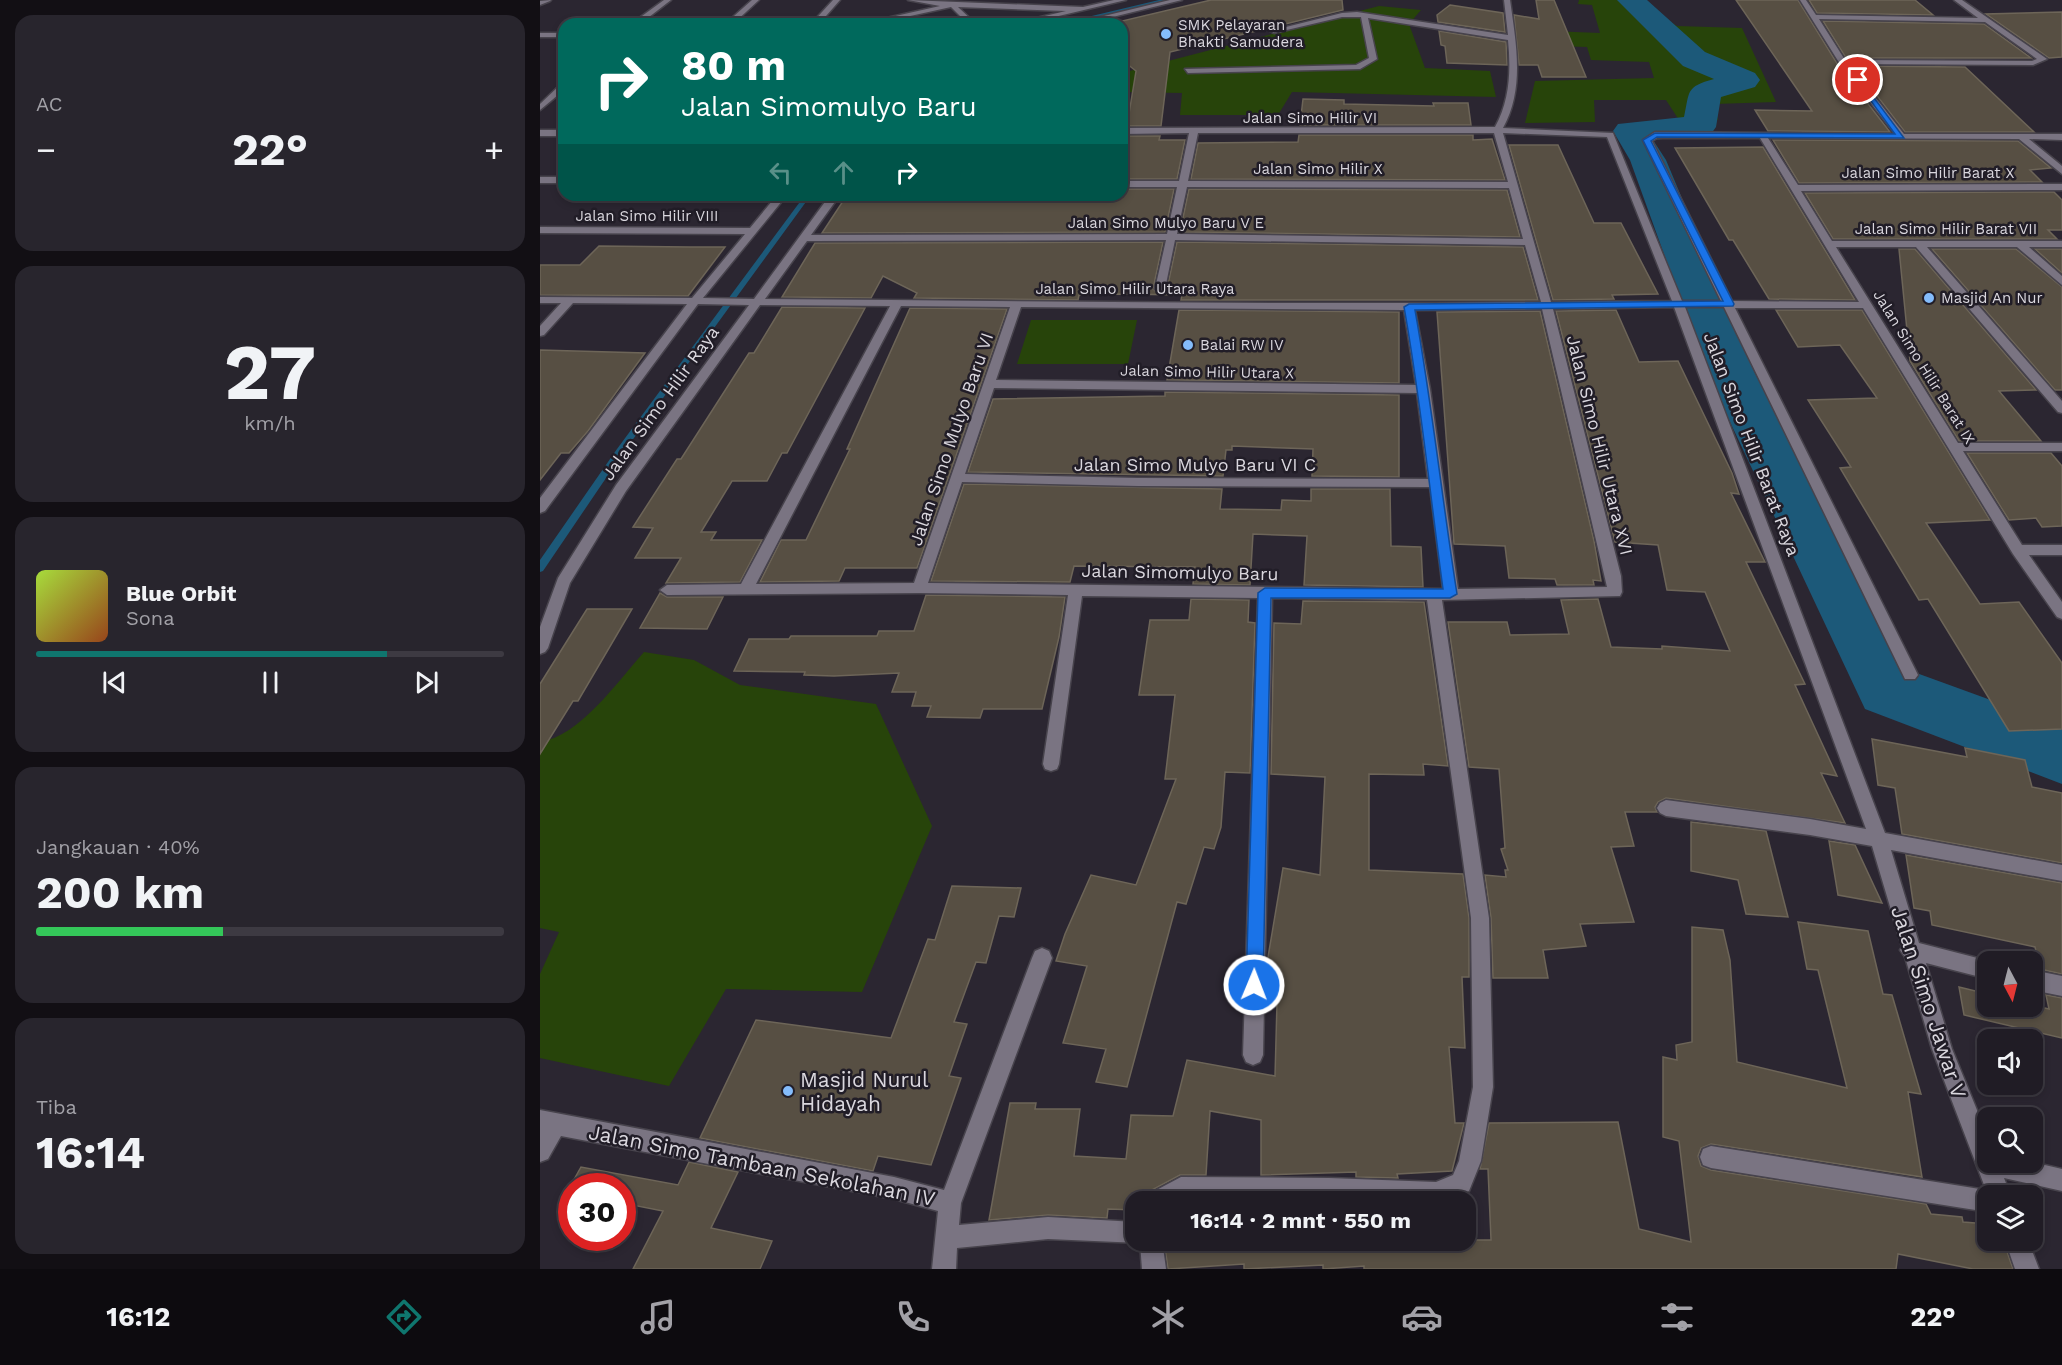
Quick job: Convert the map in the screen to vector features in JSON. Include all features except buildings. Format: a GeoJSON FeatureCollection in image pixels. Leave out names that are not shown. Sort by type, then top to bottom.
{"type":"FeatureCollection","features":[{"type":"Feature","properties":{"kind":"street"},"geometry":{"type":"LineString","coordinates":[[540,3],[548,0]]}},
{"type":"Feature","properties":{"kind":"street"},"geometry":{"type":"LineString","coordinates":[[643,18],[668,0]]}},
{"type":"Feature","properties":{"kind":"street"},"geometry":{"type":"LineString","coordinates":[[736,18],[756,0]]}},
{"type":"Feature","properties":{"kind":"street"},"geometry":{"type":"LineString","coordinates":[[820,18],[837,0]]}},
{"type":"Feature","properties":{"kind":"street"},"geometry":{"type":"LineString","coordinates":[[911,0],[952,4],[1084,9]]}},
{"type":"Feature","properties":{"kind":"street"},"geometry":{"type":"LineString","coordinates":[[1043,18],[1122,0]]}},
{"type":"Feature","properties":{"kind":"street"},"geometry":{"type":"LineString","coordinates":[[1101,18],[1179,0]]}},
{"type":"Feature","properties":{"kind":"street"},"geometry":{"type":"LineString","coordinates":[[1506,0],[1512,38],[1511,105],[1498,130],[1515,185],[1546,306]]}},
{"type":"Feature","properties":{"kind":"street"},"geometry":{"type":"LineString","coordinates":[[1803,0],[1843,62],[1901,136]]}},
{"type":"Feature","properties":{"kind":"street"},"geometry":{"type":"LineString","coordinates":[[1843,62],[2033,63],[2043,59],[1957,0]]}},
{"type":"Feature","properties":{"kind":"street"},"geometry":{"type":"LineString","coordinates":[[890,18],[952,4]]}},
{"type":"Feature","properties":{"kind":"street"},"geometry":{"type":"LineString","coordinates":[[952,4],[966,18]]}},
{"type":"Feature","properties":{"kind":"street"},"geometry":{"type":"LineString","coordinates":[[1274,31],[1342,15],[1364,15],[1512,38]]}},
{"type":"Feature","properties":{"kind":"street"},"geometry":{"type":"LineString","coordinates":[[1188,71],[1357,67],[1367,64],[1372,59],[1364,15]]}},
{"type":"Feature","properties":{"kind":"street"},"geometry":{"type":"LineString","coordinates":[[1816,18],[1985,20]]}},
{"type":"Feature","properties":{"kind":"street"},"geometry":{"type":"LineString","coordinates":[[540,35],[558,35]]}},
{"type":"Feature","properties":{"kind":"street"},"geometry":{"type":"LineString","coordinates":[[540,108],[558,92]]}},
{"type":"Feature","properties":{"kind":"street","name":"Jalan Simo Hilir VI"},"geometry":{"type":"LineString","coordinates":[[1128,131],[1498,130]]}},
{"type":"Feature","properties":{"kind":"street","name":"Jalan Simo Hilir Barat Raya"},"geometry":{"type":"LineString","coordinates":[[1498,130],[1610,135],[1684,304],[1879,840]]}},
{"type":"Feature","properties":{"kind":"street"},"geometry":{"type":"LineString","coordinates":[[1160,289],[1194,131]]}},
{"type":"Feature","properties":{"kind":"street"},"geometry":{"type":"LineString","coordinates":[[540,133],[558,133]]}},
{"type":"Feature","properties":{"kind":"street","name":"Jalan Simo Hilir Barat Raya"},"geometry":{"type":"LineString","coordinates":[[1762,135],[1655,135],[1649,136],[1648,144],[1724,304],[1910,675]]}},
{"type":"Feature","properties":{"kind":"street"},"geometry":{"type":"LineString","coordinates":[[1762,135],[2062,137]]}},
{"type":"Feature","properties":{"kind":"street","name":"Jalan Simo Hilir Barat IX"},"geometry":{"type":"LineString","coordinates":[[1762,135],[2019,550],[2062,613]]}},
{"type":"Feature","properties":{"kind":"street"},"geometry":{"type":"LineString","coordinates":[[2021,137],[2062,171]]}},
{"type":"Feature","properties":{"kind":"street"},"geometry":{"type":"LineString","coordinates":[[540,180],[558,180]]}},
{"type":"Feature","properties":{"kind":"street","name":"Jalan Simo Hilir X"},"geometry":{"type":"LineString","coordinates":[[1128,184],[1515,185]]}},
{"type":"Feature","properties":{"kind":"street","name":"Jalan Simo Hilir Barat X"},"geometry":{"type":"LineString","coordinates":[[1794,188],[2062,187]]}},
{"type":"Feature","properties":{"kind":"street","name":"Jalan Simo Hilir Raya"},"geometry":{"type":"LineString","coordinates":[[540,508],[696,300],[777,201]]}},
{"type":"Feature","properties":{"kind":"street","name":"Jalan Simo Hilir Raya"},"geometry":{"type":"LineString","coordinates":[[540,648],[563,582],[621,488],[831,201]]}},
{"type":"Feature","properties":{"kind":"street","name":"Jalan Simo Hilir VIII"},"geometry":{"type":"LineString","coordinates":[[540,230],[754,231]]}},
{"type":"Feature","properties":{"kind":"street","name":"Jalan Simo Mulyo Baru V E"},"geometry":{"type":"LineString","coordinates":[[804,238],[1170,237],[1528,242]]}},
{"type":"Feature","properties":{"kind":"street","name":"Jalan Simo Hilir Barat VII"},"geometry":{"type":"LineString","coordinates":[[1829,244],[2062,244]]}},
{"type":"Feature","properties":{"kind":"street"},"geometry":{"type":"LineString","coordinates":[[1919,244],[2062,409]]}},
{"type":"Feature","properties":{"kind":"street"},"geometry":{"type":"LineString","coordinates":[[2022,245],[2062,282]]}},
{"type":"Feature","properties":{"kind":"street","name":"Jalan Simo Hilir Utara Raya"},"geometry":{"type":"LineString","coordinates":[[540,300],[1409,307],[1867,305]]}},
{"type":"Feature","properties":{"kind":"street"},"geometry":{"type":"LineString","coordinates":[[540,333],[570,300]]}},
{"type":"Feature","properties":{"kind":"street"},"geometry":{"type":"LineString","coordinates":[[746,589],[898,302]]}},
{"type":"Feature","properties":{"kind":"street","name":"Jalan Simo Mulyo Baru VI"},"geometry":{"type":"LineString","coordinates":[[919,588],[1017,303]]}},
{"type":"Feature","properties":{"kind":"street","name":"Jalan Simo Hilir Utara XVI"},"geometry":{"type":"LineString","coordinates":[[1546,306],[1614,576],[1615,592]]}},
{"type":"Feature","properties":{"kind":"street"},"geometry":{"type":"LineString","coordinates":[[1409,307],[1424,389],[1442,595],[1480,918],[1483,1088],[1470,1161],[1461,1183],[1441,1191]]}},
{"type":"Feature","properties":{"kind":"street","name":"Jalan Simo Hilir Utara X"},"geometry":{"type":"LineString","coordinates":[[990,384],[1424,389]]}},
{"type":"Feature","properties":{"kind":"street"},"geometry":{"type":"LineString","coordinates":[[1955,447],[2062,447]]}},
{"type":"Feature","properties":{"kind":"street","name":"Jalan Simo Mulyo Baru VI C"},"geometry":{"type":"LineString","coordinates":[[957,478],[1138,482],[1434,483]]}},
{"type":"Feature","properties":{"kind":"street"},"geometry":{"type":"LineString","coordinates":[[2019,550],[2062,550]]}},
{"type":"Feature","properties":{"kind":"street","name":"Jalan Simomulyo Baru"},"geometry":{"type":"LineString","coordinates":[[668,590],[919,588],[1442,595],[1615,592]]}},
{"type":"Feature","properties":{"kind":"street"},"geometry":{"type":"LineString","coordinates":[[1051,764],[1076,590]]}},
{"type":"Feature","properties":{"kind":"street"},"geometry":{"type":"LineString","coordinates":[[1253,1054],[1265,593]]}},
{"type":"Feature","properties":{"kind":"street"},"geometry":{"type":"LineString","coordinates":[[1666,808],[1810,827],[2062,873]]}},
{"type":"Feature","properties":{"kind":"street","name":"Jalan Simo Jawar V"},"geometry":{"type":"LineString","coordinates":[[1879,840],[1910,950],[1942,1048],[1977,1137]]}},
{"type":"Feature","properties":{"kind":"street"},"geometry":{"type":"LineString","coordinates":[[1910,950],[1977,966]]}},
{"type":"Feature","properties":{"kind":"street"},"geometry":{"type":"LineString","coordinates":[[950,1203],[1042,958]]}},
{"type":"Feature","properties":{"kind":"street"},"geometry":{"type":"LineString","coordinates":[[2043,982],[2062,986]]}},
{"type":"Feature","properties":{"kind":"street"},"geometry":{"type":"LineString","coordinates":[[540,1151],[548,1122]]}},
{"type":"Feature","properties":{"kind":"street","name":"Jalan Simo Tambaan Sekolahan IV"},"geometry":{"type":"LineString","coordinates":[[548,1122],[894,1188],[950,1203],[944,1269]]}},
{"type":"Feature","properties":{"kind":"street"},"geometry":{"type":"LineString","coordinates":[[1711,1157],[1977,1199]]}},
{"type":"Feature","properties":{"kind":"street"},"geometry":{"type":"LineString","coordinates":[[2031,1173],[2062,1180]]}},
{"type":"Feature","properties":{"kind":"street"},"geometry":{"type":"LineString","coordinates":[[1176,1191],[1181,1188],[1329,1188],[1393,1191]]}},
{"type":"Feature","properties":{"kind":"street"},"geometry":{"type":"LineString","coordinates":[[948,1238],[1048,1228],[1125,1232]]}},
{"type":"Feature","properties":{"kind":"street"},"geometry":{"type":"LineString","coordinates":[[1152,1251],[1154,1269]]}},
{"type":"Feature","properties":{"kind":"street"},"geometry":{"type":"LineString","coordinates":[[2020,1251],[2027,1269]]}},
{"type":"Feature","properties":{"kind":"green space"},"geometry":{"type":"Polygon","coordinates":[[[1579,0],[1646,0],[1648,8],[1677,26],[1742,28],[1776,102],[1714,104],[1718,120],[1679,120],[1666,100],[1594,100],[1595,122],[1525,123],[1535,81],[1654,78],[1649,62],[1591,60],[1587,47],[1556,46],[1549,31],[1600,33],[1592,5],[1578,4],[1579,0]]]}},
{"type":"Feature","properties":{"kind":"green space"},"geometry":{"type":"Polygon","coordinates":[[[1379,6],[1421,10],[1409,24],[1425,68],[1490,71],[1496,97],[1292,92],[1278,115],[1180,115],[1182,93],[1128,92],[1128,71],[1379,6]]]}},
{"type":"Feature","properties":{"kind":"green space"},"geometry":{"type":"Polygon","coordinates":[[[1031,320],[1137,320],[1128,364],[1017,364],[1031,320]]]}},
{"type":"Feature","properties":{"kind":"green space"},"geometry":{"type":"Polygon","coordinates":[[[644,652],[694,660],[740,685],[876,704],[932,826],[862,992],[726,989],[669,1086],[540,1058],[540,974],[559,932],[540,928],[540,742],[555,738],[583,719],[644,652]]]}},
{"type":"Feature","properties":{"kind":"waterway"},"geometry":{"type":"LineString","coordinates":[[1086,18],[1165,0]]}},
{"type":"Feature","properties":{"kind":"waterway"},"geometry":{"type":"LineString","coordinates":[[1631,0],[1694,59],[1744,80],[1706,91],[1699,127],[1630,131],[1648,160],[1731,373],[1888,690],[2062,755]]}},
{"type":"Feature","properties":{"kind":"waterway"},"geometry":{"type":"LineString","coordinates":[[540,568],[620,451],[804,201]]}},
{"type":"Feature","properties":{"kind":"place","name":"SMK Pelayaran Bhakti Samudera"},"geometry":{"type":"Point","coordinates":[1166,34]}},
{"type":"Feature","properties":{"kind":"place","name":"Masjid An Nur"},"geometry":{"type":"Point","coordinates":[1929,298]}},
{"type":"Feature","properties":{"kind":"place","name":"Balai RW IV"},"geometry":{"type":"Point","coordinates":[1188,345]}},
{"type":"Feature","properties":{"kind":"place","name":"Masjid Nurul Hidayah"},"geometry":{"type":"Point","coordinates":[788,1091]}},
{"type":"Feature","properties":{"kind":"route"},"geometry":{"type":"LineString","coordinates":[[1254,985],[1265,593],[1434,596],[1450,594],[1434,483],[1424,389],[1409,307],[1729,304],[1648,144],[1649,136],[1901,136],[1858,80]]}}]}
